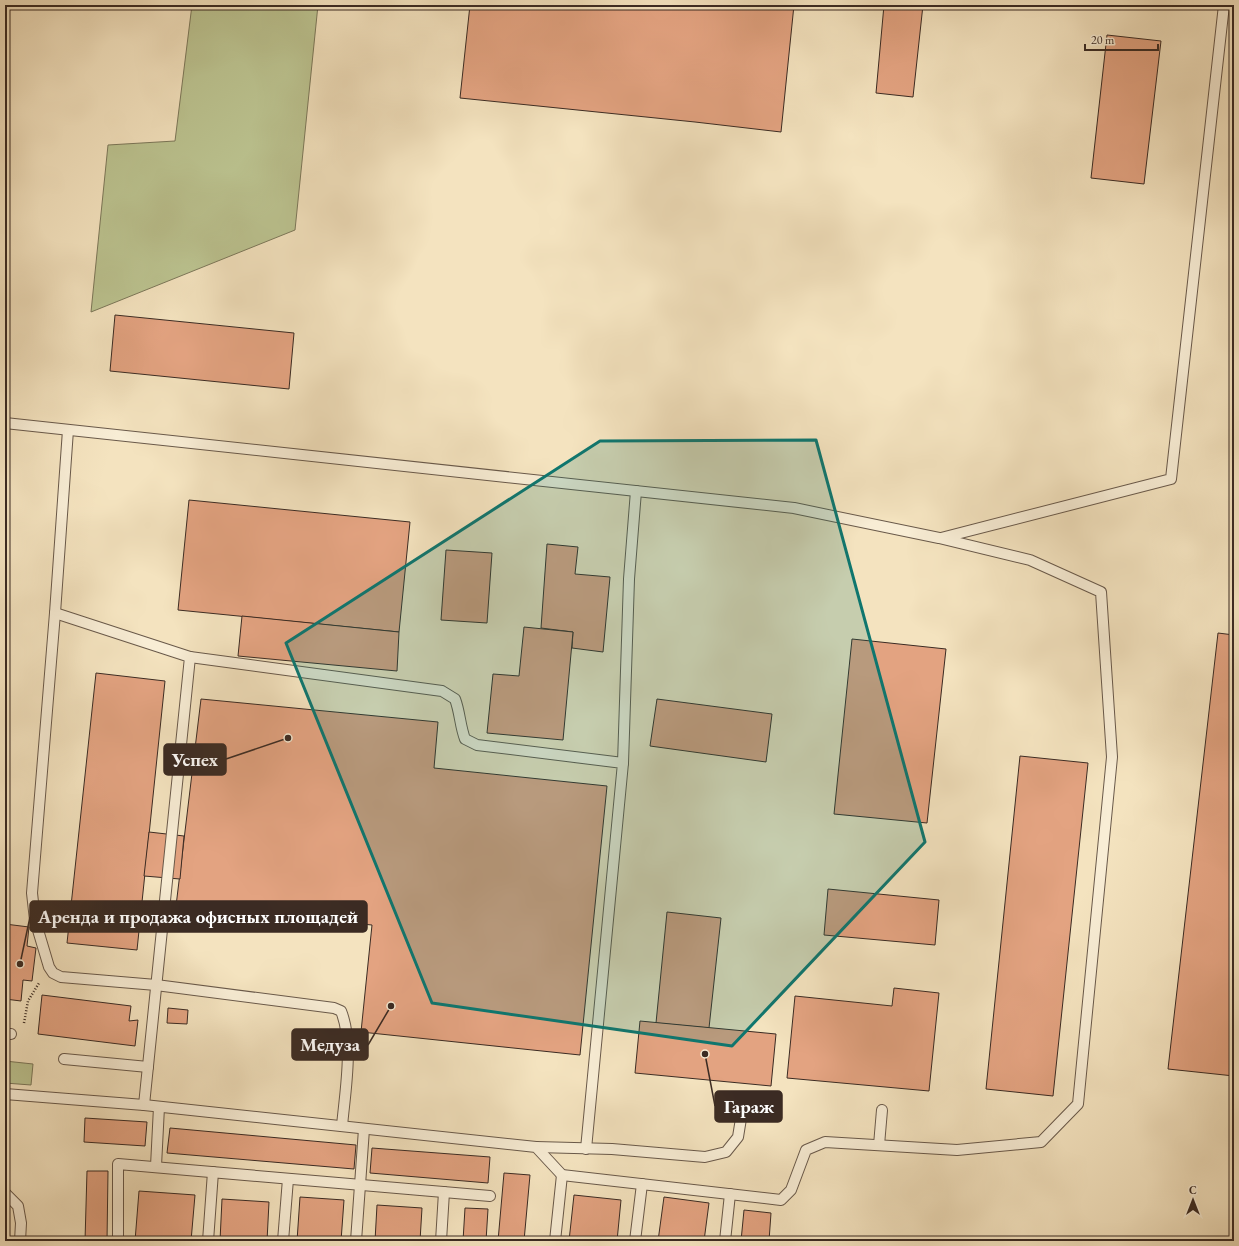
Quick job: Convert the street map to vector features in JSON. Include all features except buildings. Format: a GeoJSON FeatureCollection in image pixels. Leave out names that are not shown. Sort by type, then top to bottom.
{"type":"FeatureCollection","features":[{"type":"Feature","properties":{"kind":"lane"},"geometry":{"type":"LineString","coordinates":[[939,538],[1171,478],[1224,5]]}},
{"type":"Feature","properties":{"kind":"lane"},"geometry":{"type":"LineString","coordinates":[[5,423],[794,508],[939,538],[1030,560],[1101,592],[1112,757],[1078,1104],[1041,1142],[957,1150],[825,1142],[806,1150],[792,1190],[781,1200],[562,1174],[536,1147]]}},
{"type":"Feature","properties":{"kind":"lane"},"geometry":{"type":"LineString","coordinates":[[68,430],[55,613],[32,893],[35,920],[49,968],[53,973],[61,977],[156,985],[334,1008],[341,1011],[344,1018],[348,1046],[342,1126]]}},
{"type":"Feature","properties":{"kind":"lane"},"geometry":{"type":"LineString","coordinates":[[586,1149],[623,763],[629,579],[636,491]]}},
{"type":"Feature","properties":{"kind":"lane"},"geometry":{"type":"LineString","coordinates":[[55,613],[190,657],[442,691],[455,698],[459,710],[464,739],[477,745],[623,763]]}},
{"type":"Feature","properties":{"kind":"lane"},"geometry":{"type":"LineString","coordinates":[[144,1105],[190,657]]}},
{"type":"Feature","properties":{"kind":"lane"},"geometry":{"type":"LineString","coordinates":[[64,1059],[148,1067]]}},
{"type":"Feature","properties":{"kind":"lane"},"geometry":{"type":"LineString","coordinates":[[5,1094],[144,1105],[536,1147],[612,1149],[705,1158],[726,1152],[738,1137],[744,1100]]}},
{"type":"Feature","properties":{"kind":"lane"},"geometry":{"type":"LineString","coordinates":[[156,1166],[159,1107]]}},
{"type":"Feature","properties":{"kind":"lane"},"geometry":{"type":"LineString","coordinates":[[879,1145],[882,1110]]}},
{"type":"Feature","properties":{"kind":"lane"},"geometry":{"type":"LineString","coordinates":[[356,1241],[364,1129]]}},
{"type":"Feature","properties":{"kind":"lane"},"geometry":{"type":"LineString","coordinates":[[118,1241],[118,1164],[156,1166],[490,1196]]}},
{"type":"Feature","properties":{"kind":"lane"},"geometry":{"type":"LineString","coordinates":[[208,1241],[213,1172]]}},
{"type":"Feature","properties":{"kind":"lane"},"geometry":{"type":"LineString","coordinates":[[555,1241],[562,1174]]}},
{"type":"Feature","properties":{"kind":"lane"},"geometry":{"type":"LineString","coordinates":[[283,1241],[288,1179]]}},
{"type":"Feature","properties":{"kind":"lane"},"geometry":{"type":"LineString","coordinates":[[635,1241],[642,1184]]}},
{"type":"Feature","properties":{"kind":"lane"},"geometry":{"type":"LineString","coordinates":[[441,1241],[444,1192]]}},
{"type":"Feature","properties":{"kind":"lane"},"geometry":{"type":"LineString","coordinates":[[5,1193],[18,1206],[21,1223],[20,1241]]}},
{"type":"Feature","properties":{"kind":"lane"},"geometry":{"type":"LineString","coordinates":[[724,1241],[730,1194]]}},
{"type":"Feature","properties":{"kind":"path"},"geometry":{"type":"LineString","coordinates":[[8,1034],[17,1033],[23,1026],[28,1001],[49,968]]}},
{"type":"Feature","properties":{"kind":"highlighted area"},"geometry":{"type":"Polygon","coordinates":[[[816,440],[925,842],[732,1046],[432,1003],[286,643],[600,441],[816,440]]]}},
{"type":"Feature","properties":{"kind":"green space"},"geometry":{"type":"Polygon","coordinates":[[[192,5],[318,5],[295,230],[91,312],[108,145],[175,141],[192,5]]]}},
{"type":"Feature","properties":{"kind":"green space"},"geometry":{"type":"Polygon","coordinates":[[[5,1061],[33,1064],[31,1085],[5,1083],[5,1061]]]}},
{"type":"Feature","properties":{"kind":"place","name":"Успех"},"geometry":{"type":"Point","coordinates":[288,738]}},
{"type":"Feature","properties":{"kind":"place","name":"Аренда и продажа офисных площадей"},"geometry":{"type":"Point","coordinates":[20,964]}},
{"type":"Feature","properties":{"kind":"place","name":"Медуза"},"geometry":{"type":"Point","coordinates":[391,1006]}},
{"type":"Feature","properties":{"kind":"place","name":"Гараж"},"geometry":{"type":"Point","coordinates":[705,1054]}}]}
